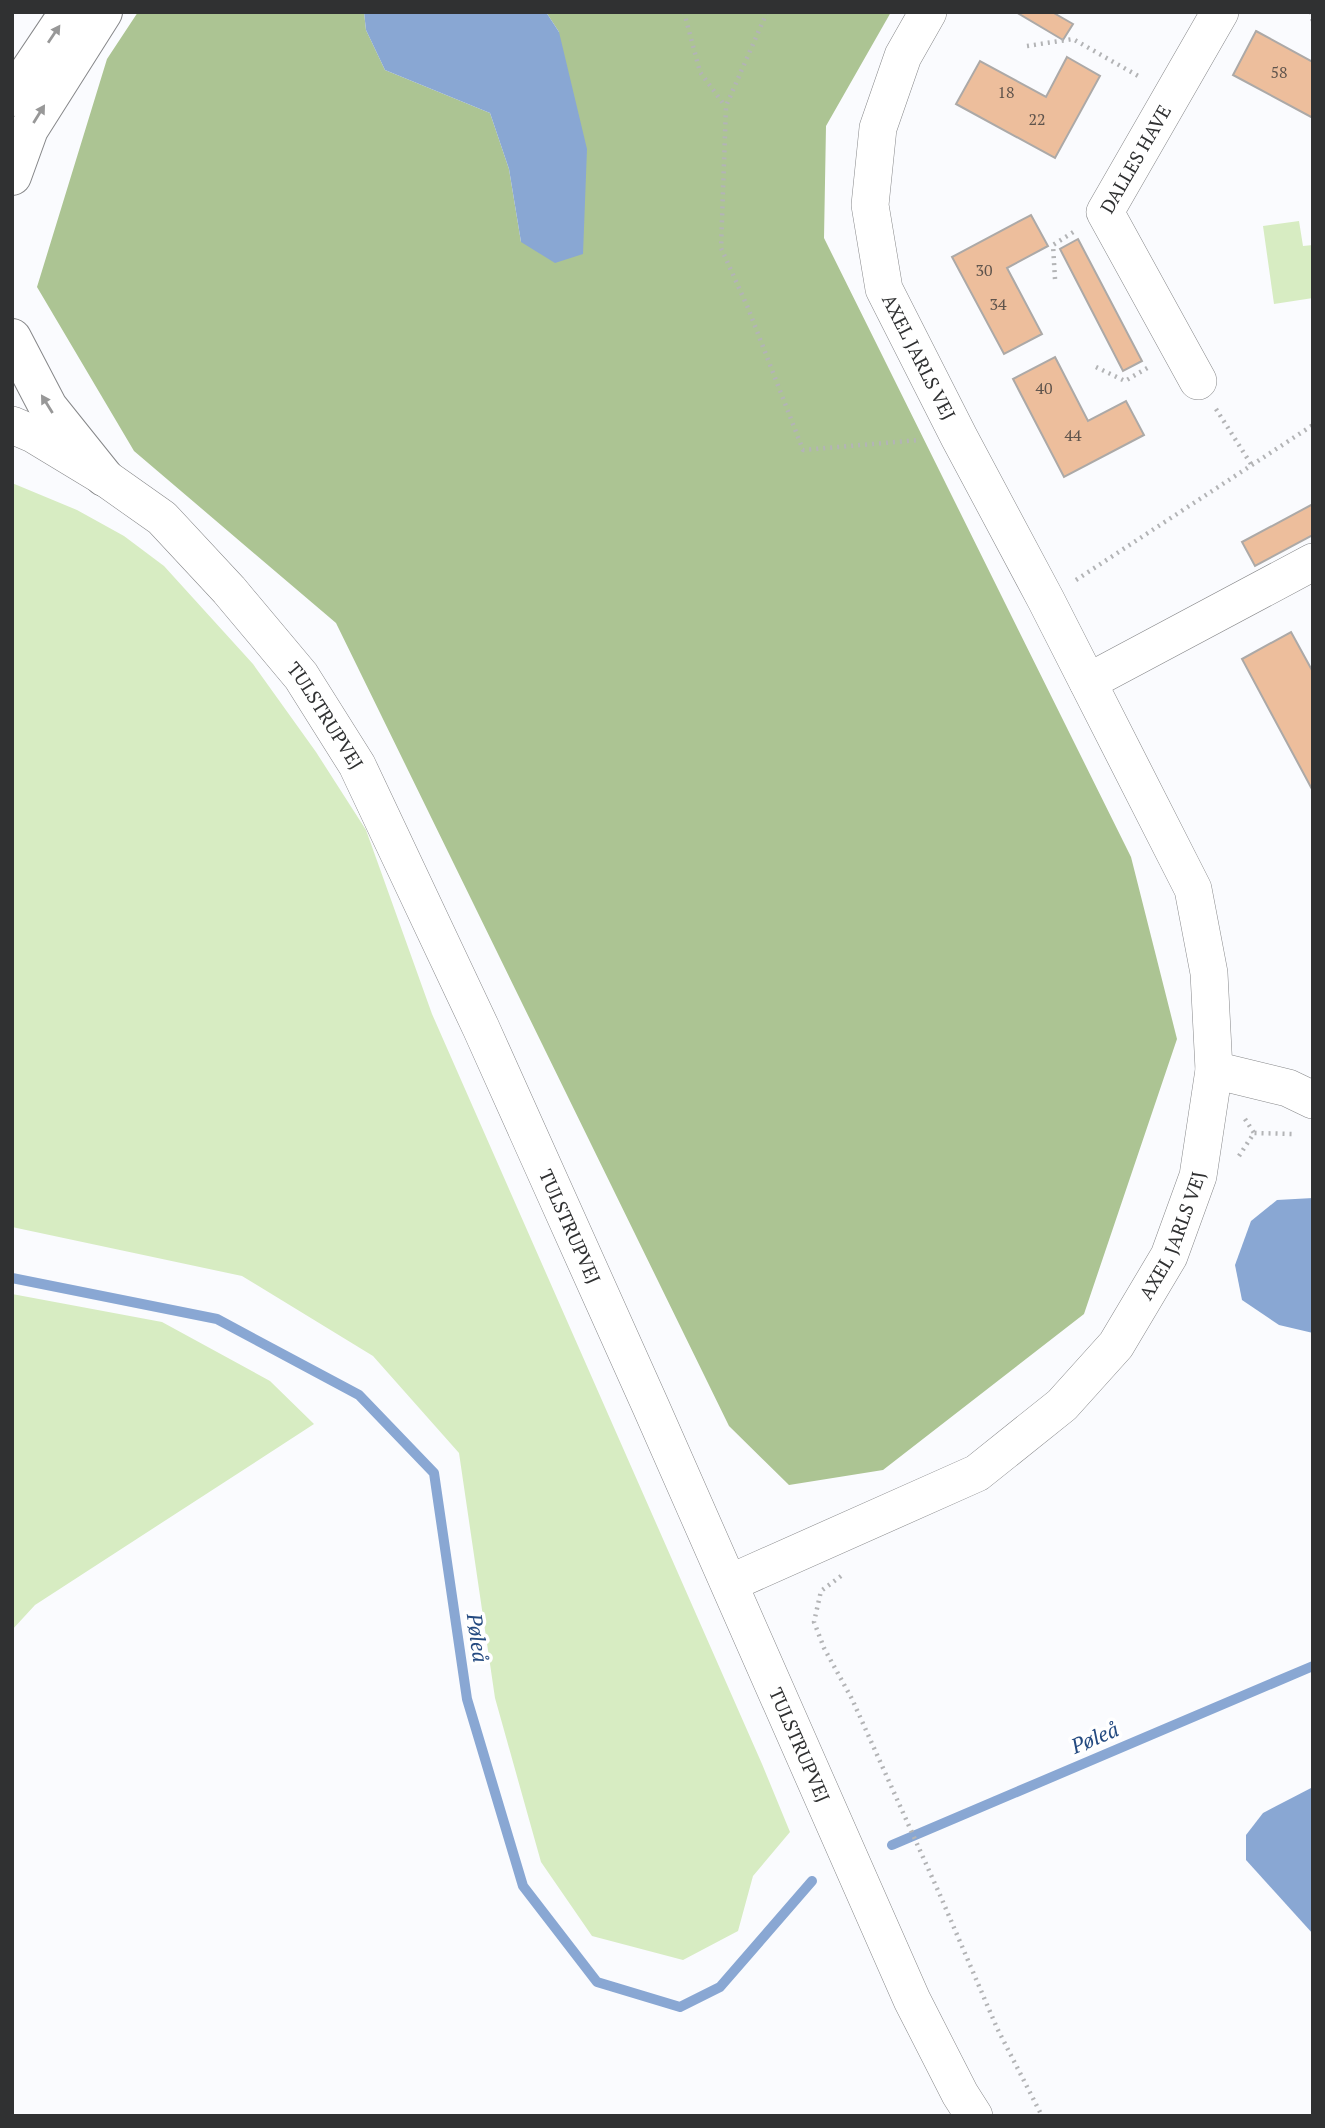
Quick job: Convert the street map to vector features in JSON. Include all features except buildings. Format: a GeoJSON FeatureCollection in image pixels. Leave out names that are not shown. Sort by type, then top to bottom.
{"type":"FeatureCollection","features":[{"type":"Feature","properties":{"kind":"highway"},"geometry":{"type":"LineString","coordinates":[[12,97],[69,12]]}},
{"type":"Feature","properties":{"kind":"highway"},"geometry":{"type":"LineString","coordinates":[[12,176],[29,129],[103,12]]}},
{"type":"Feature","properties":{"kind":"highway"},"geometry":{"type":"LineString","coordinates":[[12,338],[48,407],[104,477]]}},
{"type":"Feature","properties":{"kind":"street","name":"AXEL JARLS VEJ"},"geometry":{"type":"LineString","coordinates":[[730,1583],[977,1473],[1062,1405],[1116,1345],[1169,1256],[1198,1176],[1214,1070],[1209,973],[1193,889],[884,289],[870,205],[877,128],[903,56],[928,12]]}},
{"type":"Feature","properties":{"kind":"street","name":"DALLES HAVE"},"geometry":{"type":"LineString","coordinates":[[1189,365],[1105,212],[1220,12]]}},
{"type":"Feature","properties":{"kind":"street","name":"TULSTRUPVEJ"},"geometry":{"type":"LineString","coordinates":[[19,423],[162,518],[229,590],[301,676],[357,765],[481,1028],[730,1583],[912,2000],[974,2116]]}},
{"type":"Feature","properties":{"kind":"street"},"geometry":{"type":"LineString","coordinates":[[1088,682],[1313,562]]}},
{"type":"Feature","properties":{"kind":"street"},"geometry":{"type":"LineString","coordinates":[[1214,1070],[1288,1088],[1313,1100]]}},
{"type":"Feature","properties":{"kind":"path"},"geometry":{"type":"LineString","coordinates":[[684,12],[700,72],[726,106]]}},
{"type":"Feature","properties":{"kind":"path"},"geometry":{"type":"LineString","coordinates":[[767,12],[726,106],[721,248],[748,308],[803,450],[959,437]]}},
{"type":"Feature","properties":{"kind":"path"},"geometry":{"type":"LineString","coordinates":[[1311,12],[1313,22]]}},
{"type":"Feature","properties":{"kind":"path"},"geometry":{"type":"LineString","coordinates":[[1027,47],[1073,40],[1172,95]]}},
{"type":"Feature","properties":{"kind":"path"},"geometry":{"type":"LineString","coordinates":[[1055,279],[1053,246],[1105,212]]}},
{"type":"Feature","properties":{"kind":"path"},"geometry":{"type":"LineString","coordinates":[[1096,367],[1125,380],[1189,365],[1251,464]]}},
{"type":"Feature","properties":{"kind":"path"},"geometry":{"type":"LineString","coordinates":[[1046,600],[1313,425]]}},
{"type":"Feature","properties":{"kind":"path"},"geometry":{"type":"LineString","coordinates":[[887,1779],[997,2028],[1042,2116]]}},
{"type":"Feature","properties":{"kind":"green space"},"geometry":{"type":"Polygon","coordinates":[[[138,12],[364,12],[366,30],[385,70],[490,113],[509,169],[521,242],[559,32],[546,12],[891,12],[826,126],[824,238],[1131,857],[1177,1039],[1084,1314],[883,1470],[789,1485],[729,1426],[336,623],[134,451],[37,287],[107,59],[138,12]]]}},
{"type":"Feature","properties":{"kind":"green space"},"geometry":{"type":"Polygon","coordinates":[[[1299,221],[1303,246],[1313,245],[1313,298],[1274,304],[1263,226],[1299,221]]]}},
{"type":"Feature","properties":{"kind":"green space"},"geometry":{"type":"Polygon","coordinates":[[[12,483],[77,510],[124,536],[164,566],[253,664],[316,752],[366,830],[432,1014],[790,1832],[753,1876],[738,1931],[683,1960],[592,1936],[541,1862],[495,1698],[459,1453],[373,1356],[242,1276],[12,1227],[12,483]]]}},
{"type":"Feature","properties":{"kind":"green space"},"geometry":{"type":"Polygon","coordinates":[[[12,1294],[162,1322],[270,1381],[314,1424],[35,1605],[12,1630],[12,1294]]]}},
{"type":"Feature","properties":{"kind":"water"},"geometry":{"type":"Polygon","coordinates":[[[364,12],[546,12],[559,32],[587,149],[583,254],[555,263],[521,242],[509,169],[490,113],[385,70],[366,30],[364,12]]]}},
{"type":"Feature","properties":{"kind":"water"},"geometry":{"type":"Polygon","coordinates":[[[1313,1198],[1313,1333],[1279,1325],[1242,1300],[1235,1265],[1251,1221],[1277,1200],[1313,1198]]]}},
{"type":"Feature","properties":{"kind":"water"},"geometry":{"type":"Polygon","coordinates":[[[1313,1787],[1313,1934],[1246,1860],[1246,1835],[1263,1813],[1313,1787]]]}},
{"type":"Feature","properties":{"kind":"waterway","name":"Pøleå"},"geometry":{"type":"LineString","coordinates":[[12,1278],[217,1319],[359,1395],[434,1473],[467,1699],[523,1886],[597,1982],[680,2007],[720,1987],[812,1881]]}},
{"type":"Feature","properties":{"kind":"waterway","name":"Pøleå"},"geometry":{"type":"LineString","coordinates":[[892,1845],[1313,1666]]}}]}
